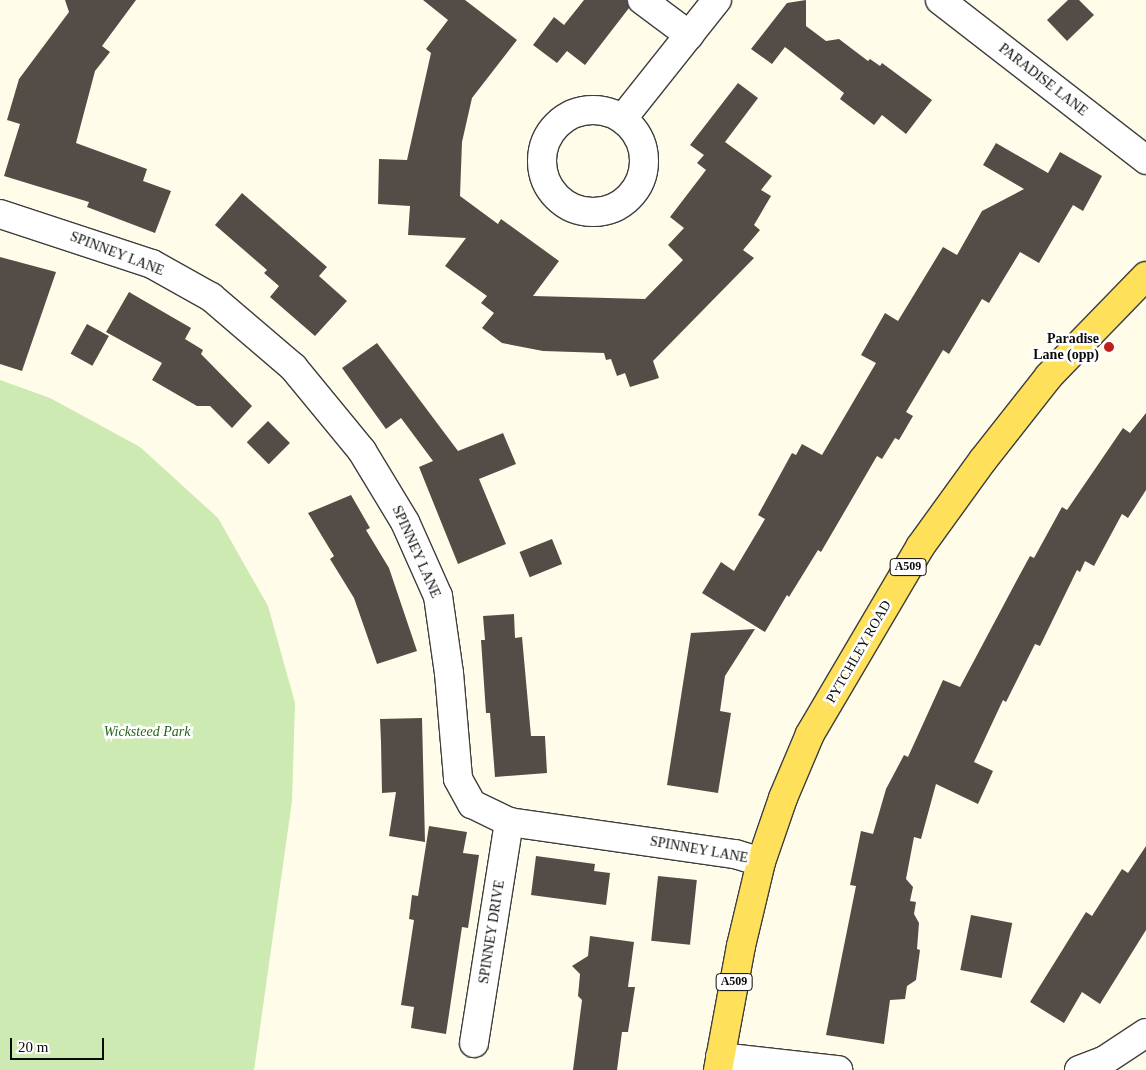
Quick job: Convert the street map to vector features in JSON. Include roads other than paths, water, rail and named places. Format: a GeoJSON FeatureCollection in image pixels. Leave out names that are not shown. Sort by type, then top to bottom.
{"type":"FeatureCollection","features":[{"type":"Feature","properties":{"kind":"main road","name":"PYTCHLEY ROAD"},"geometry":{"type":"LineString","coordinates":[[719,1064],[745,927],[762,862],[783,798],[810,734],[920,546],[982,460],[1049,376],[1146,276]]}},
{"type":"Feature","properties":{"kind":"street"},"geometry":{"type":"LineString","coordinates":[[642,0],[689,35]]}},
{"type":"Feature","properties":{"kind":"street"},"geometry":{"type":"LineString","coordinates":[[623,118],[717,0]]}},
{"type":"Feature","properties":{"kind":"street","name":"PARADISE LANE"},"geometry":{"type":"LineString","coordinates":[[940,0],[1146,160]]}},
{"type":"Feature","properties":{"kind":"street","name":"SPINNEY LANE"},"geometry":{"type":"LineString","coordinates":[[0,214],[152,264],[211,297],[299,375],[362,451],[405,522],[438,596],[449,673],[458,779],[472,804],[509,822],[735,854],[762,862]]}},
{"type":"Feature","properties":{"kind":"street","name":"SPINNEY DRIVE"},"geometry":{"type":"LineString","coordinates":[[474,1042],[509,822]]}},
{"type":"Feature","properties":{"kind":"street"},"geometry":{"type":"LineString","coordinates":[[1079,1070],[1106,1060],[1146,1033]]}},
{"type":"Feature","properties":{"kind":"street"},"geometry":{"type":"LineString","coordinates":[[719,1064],[838,1070]]}},
{"type":"Feature","properties":{"kind":"place","name":"Paradise Lane (opp)"},"geometry":{"type":"Point","coordinates":[1109,347]}},
{"type":"Feature","properties":{"kind":"park label","name":"Wicksteed Park"},"geometry":{"type":"Point","coordinates":[147,732]}}]}
